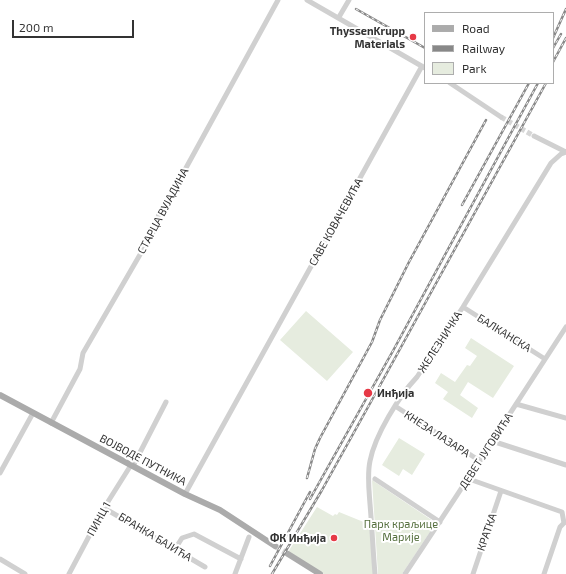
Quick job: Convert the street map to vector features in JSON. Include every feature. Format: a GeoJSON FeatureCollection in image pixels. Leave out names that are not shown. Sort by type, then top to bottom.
{"type":"FeatureCollection","features":[{"type":"Feature","properties":{"kind":"main road","name":"ВОЈВОДЕ ПУТНИКА"},"geometry":{"type":"LineString","coordinates":[[0,395],[185,494],[220,510],[275,546]]}},
{"type":"Feature","properties":{"kind":"main road"},"geometry":{"type":"LineString","coordinates":[[288,554],[320,574]]}},
{"type":"Feature","properties":{"kind":"street","name":"СТАРЦА ВУЈАДИНА"},"geometry":{"type":"LineString","coordinates":[[51,423],[80,369],[82,354],[156,226],[159,213],[164,208],[278,0]]}},
{"type":"Feature","properties":{"kind":"street","name":"САВЕ КОВАЧЕВИЋА"},"geometry":{"type":"LineString","coordinates":[[185,494],[423,67],[307,0]]}},
{"type":"Feature","properties":{"kind":"street"},"geometry":{"type":"LineString","coordinates":[[339,18],[349,0]]}},
{"type":"Feature","properties":{"kind":"street"},"geometry":{"type":"LineString","coordinates":[[452,84],[501,117]]}},
{"type":"Feature","properties":{"kind":"street"},"geometry":{"type":"LineString","coordinates":[[534,136],[566,152]]}},
{"type":"Feature","properties":{"kind":"street","name":"ЖЕЛЕЗНИЧКА"},"geometry":{"type":"LineString","coordinates":[[375,574],[368,474],[377,439],[395,406],[409,384],[417,377],[463,307],[551,163],[561,154],[566,152]]}},
{"type":"Feature","properties":{"kind":"street","name":"БАЛКАНСКА"},"geometry":{"type":"LineString","coordinates":[[463,307],[545,359]]}},
{"type":"Feature","properties":{"kind":"street","name":"ДЕВЕТ ЈУГОВИЋА"},"geometry":{"type":"LineString","coordinates":[[405,574],[469,479],[566,328]]}},
{"type":"Feature","properties":{"kind":"street","name":"ПИНЦ 1"},"geometry":{"type":"LineString","coordinates":[[69,574],[104,508],[132,466],[166,402]]}},
{"type":"Feature","properties":{"kind":"street"},"geometry":{"type":"LineString","coordinates":[[516,404],[566,418]]}},
{"type":"Feature","properties":{"kind":"street","name":"КНЕЗА ЛАЗАРА"},"geometry":{"type":"LineString","coordinates":[[395,406],[480,461]]}},
{"type":"Feature","properties":{"kind":"street"},"geometry":{"type":"LineString","coordinates":[[0,473],[33,413]]}},
{"type":"Feature","properties":{"kind":"street"},"geometry":{"type":"LineString","coordinates":[[492,441],[566,465]]}},
{"type":"Feature","properties":{"kind":"street"},"geometry":{"type":"LineString","coordinates":[[469,479],[562,512],[565,523],[560,527],[544,574]]}},
{"type":"Feature","properties":{"kind":"street"},"geometry":{"type":"LineString","coordinates":[[375,480],[440,522]]}},
{"type":"Feature","properties":{"kind":"street","name":"КРАТКА"},"geometry":{"type":"LineString","coordinates":[[473,574],[501,491]]}},
{"type":"Feature","properties":{"kind":"street","name":"БРАНКА БАЈИЋА"},"geometry":{"type":"LineString","coordinates":[[104,508],[205,567]]}},
{"type":"Feature","properties":{"kind":"street"},"geometry":{"type":"LineString","coordinates":[[175,549],[182,538],[194,534],[241,559]]}},
{"type":"Feature","properties":{"kind":"street"},"geometry":{"type":"LineString","coordinates":[[235,574],[249,537]]}},
{"type":"Feature","properties":{"kind":"street"},"geometry":{"type":"LineString","coordinates":[[0,559],[25,574]]}},
{"type":"Feature","properties":{"kind":"green space"},"geometry":{"type":"Polygon","coordinates":[[[306,311],[353,352],[327,381],[280,340],[306,311]]]}},
{"type":"Feature","properties":{"kind":"green space"},"geometry":{"type":"Polygon","coordinates":[[[471,338],[514,366],[493,398],[468,382],[460,395],[478,408],[472,418],[443,399],[448,392],[435,383],[441,373],[455,382],[467,365],[470,366],[477,356],[465,348],[471,338]]]}},
{"type":"Feature","properties":{"kind":"green space"},"geometry":{"type":"Polygon","coordinates":[[[399,438],[425,454],[412,475],[403,469],[399,476],[382,465],[399,438]]]}},
{"type":"Feature","properties":{"kind":"green space","name":"Парк краљице Марије"},"geometry":{"type":"Polygon","coordinates":[[[372,480],[436,523],[402,574],[378,574],[372,480]]]}},
{"type":"Feature","properties":{"kind":"green space","name":"ФК Инђија"},"geometry":{"type":"Polygon","coordinates":[[[317,507],[333,516],[335,514],[337,515],[339,512],[371,525],[374,574],[324,574],[288,552],[317,507]]]}},
{"type":"Feature","properties":{"kind":"tunnel"},"geometry":{"type":"LineString","coordinates":[[501,117],[534,136]]}},
{"type":"Feature","properties":{"kind":"tunnel"},"geometry":{"type":"LineString","coordinates":[[275,546],[288,554]]}},
{"type":"Feature","properties":{"kind":"railway"},"geometry":{"type":"LineString","coordinates":[[356,9],[424,47]]}},
{"type":"Feature","properties":{"kind":"railway"},"geometry":{"type":"LineString","coordinates":[[554,36],[566,9]]}},
{"type":"Feature","properties":{"kind":"railway"},"geometry":{"type":"LineString","coordinates":[[554,46],[561,34]]}},
{"type":"Feature","properties":{"kind":"railway"},"geometry":{"type":"LineString","coordinates":[[554,60],[566,38]]}},
{"type":"Feature","properties":{"kind":"railway"},"geometry":{"type":"LineString","coordinates":[[462,205],[528,84]]}},
{"type":"Feature","properties":{"kind":"railway"},"geometry":{"type":"LineString","coordinates":[[310,499],[394,349],[537,84]]}},
{"type":"Feature","properties":{"kind":"railway"},"geometry":{"type":"LineString","coordinates":[[272,574],[322,490],[545,84]]}},
{"type":"Feature","properties":{"kind":"railway"},"geometry":{"type":"LineString","coordinates":[[307,478],[315,449],[320,438],[372,342],[380,320],[409,262],[486,120]]}},
{"type":"Feature","properties":{"kind":"railway"},"geometry":{"type":"LineString","coordinates":[[270,566],[310,492]]}},
{"type":"Feature","properties":{"kind":"place","name":"ThyssenKrupp Materials"},"geometry":{"type":"Point","coordinates":[413,37]}},
{"type":"Feature","properties":{"kind":"place","name":"Инђија"},"geometry":{"type":"Point","coordinates":[368,393]}},
{"type":"Feature","properties":{"kind":"place","name":"ФК Инђија"},"geometry":{"type":"Point","coordinates":[334,538]}}]}
